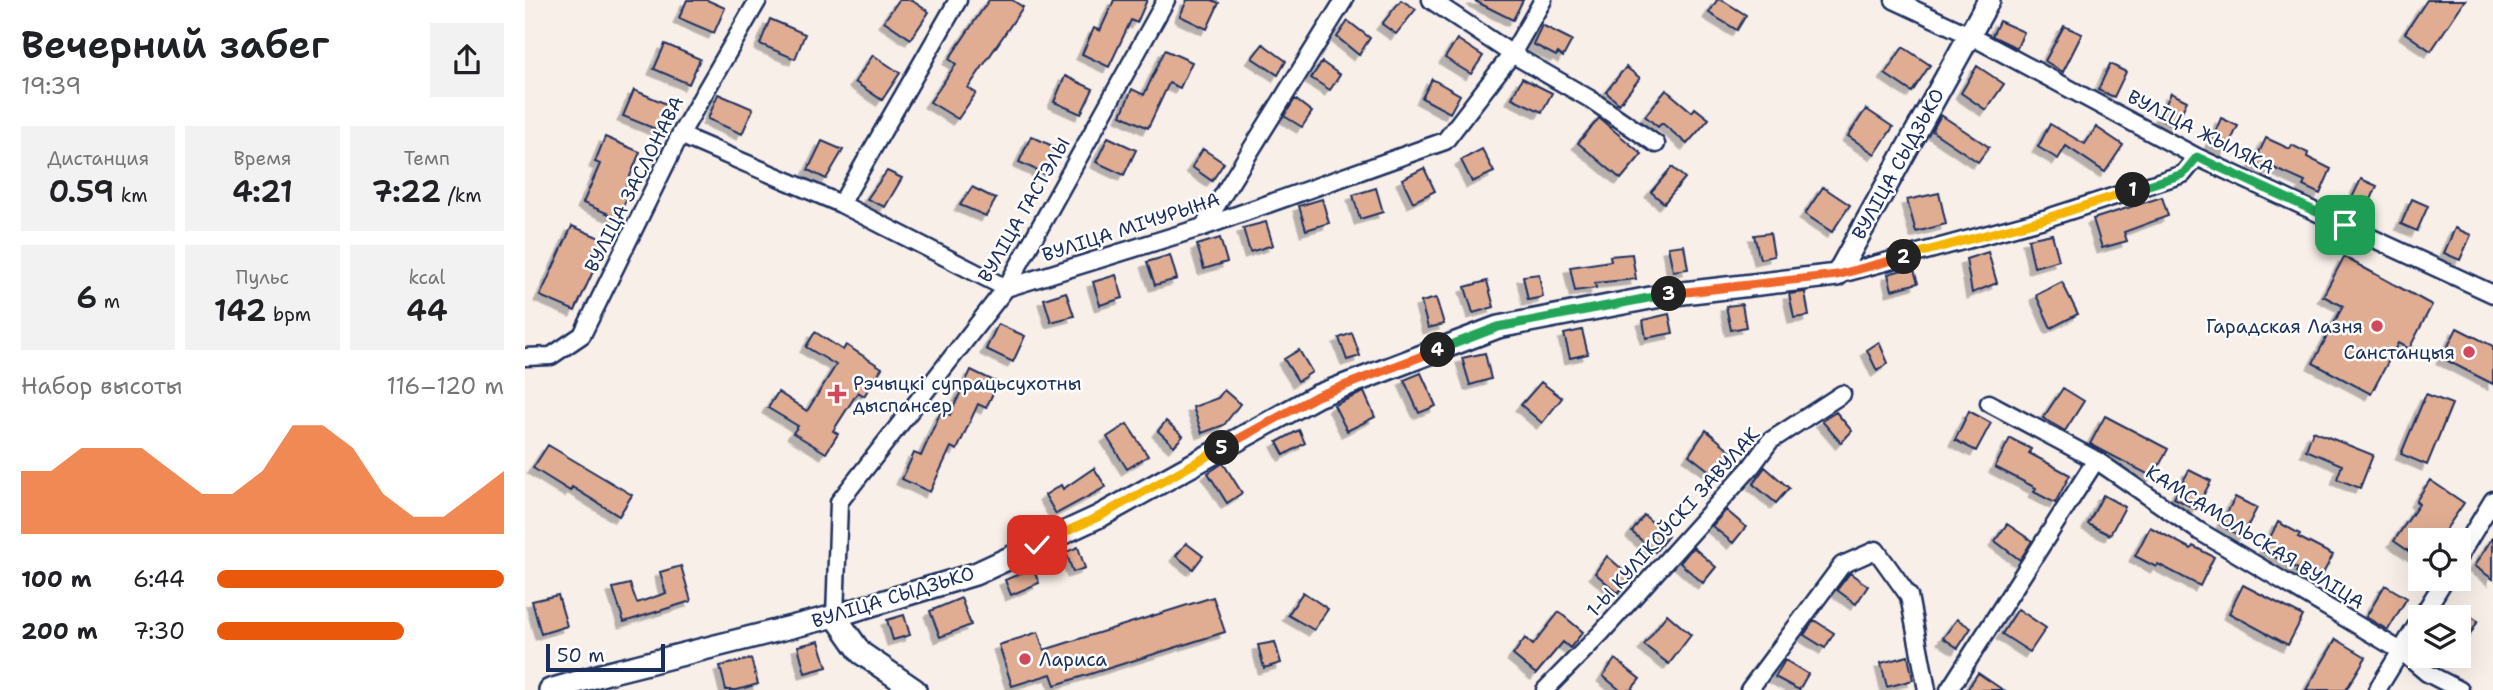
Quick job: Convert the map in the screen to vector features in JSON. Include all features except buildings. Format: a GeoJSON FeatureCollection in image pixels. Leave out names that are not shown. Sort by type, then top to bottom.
{"type":"FeatureCollection","features":[{"type":"Feature","properties":{"kind":"street","name":"ВУЛІЦА ЗАСЛОНАВА"},"geometry":{"type":"LineString","coordinates":[[525,357],[551,356],[582,335],[680,135],[758,0]]}},
{"type":"Feature","properties":{"kind":"street"},"geometry":{"type":"LineString","coordinates":[[841,204],[958,0]]}},
{"type":"Feature","properties":{"kind":"street","name":"ВУЛІЦА ГАСТЭЛЫ"},"geometry":{"type":"LineString","coordinates":[[835,616],[839,502],[1006,288],[1166,0]]}},
{"type":"Feature","properties":{"kind":"street"},"geometry":{"type":"LineString","coordinates":[[1203,227],[1344,0]]}},
{"type":"Feature","properties":{"kind":"street"},"geometry":{"type":"LineString","coordinates":[[1431,0],[1512,54],[1590,99],[1656,144]]}},
{"type":"Feature","properties":{"kind":"street","name":"ВУЛІЦА МІЧУРЫНА"},"geometry":{"type":"LineString","coordinates":[[1006,288],[1203,227],[1445,141],[1512,54],[1543,0]]}},
{"type":"Feature","properties":{"kind":"street","name":"ВУЛІЦА ЖЫЛЯКА"},"geometry":{"type":"LineString","coordinates":[[1894,0],[1969,35],[2197,157],[2493,294]]}},
{"type":"Feature","properties":{"kind":"street","name":"ВУЛІЦА СЫДЗЬКО"},"geometry":{"type":"LineString","coordinates":[[550,690],[835,616],[975,574],[1100,516],[1317,396],[1498,327],[1666,295],[1837,275],[1989,0]]}},
{"type":"Feature","properties":{"kind":"street"},"geometry":{"type":"LineString","coordinates":[[680,135],[841,204],[1006,288]]}},
{"type":"Feature","properties":{"kind":"street"},"geometry":{"type":"LineString","coordinates":[[1837,275],[2044,219],[2183,174],[2197,157]]}},
{"type":"Feature","properties":{"kind":"street","name":"1-Ы КУЛІКОЎСКІ ЗАВУЛАК"},"geometry":{"type":"LineString","coordinates":[[1545,690],[1601,633],[1751,467],[1770,441],[1842,394]]}},
{"type":"Feature","properties":{"kind":"street","name":"КАМСАМОЛЬСКАЯ ВУЛІЦА"},"geometry":{"type":"LineString","coordinates":[[1989,403],[2096,460],[2199,531],[2401,651],[2427,673],[2460,690]]}},
{"type":"Feature","properties":{"kind":"street"},"geometry":{"type":"LineString","coordinates":[[1949,690],[2096,460]]}},
{"type":"Feature","properties":{"kind":"street"},"geometry":{"type":"LineString","coordinates":[[2471,536],[2493,500]]}},
{"type":"Feature","properties":{"kind":"street"},"geometry":{"type":"LineString","coordinates":[[1749,690],[1842,565],[1876,550],[1909,596],[1927,690]]}},
{"type":"Feature","properties":{"kind":"street"},"geometry":{"type":"LineString","coordinates":[[835,616],[861,653],[915,690]]}},
{"type":"Feature","properties":{"kind":"street"},"geometry":{"type":"LineString","coordinates":[[2377,690],[2408,640]]}},
{"type":"Feature","properties":{"kind":"place","name":"Гарадская Лазня"},"geometry":{"type":"Point","coordinates":[2377,326]}},
{"type":"Feature","properties":{"kind":"place","name":"Санстанцыя"},"geometry":{"type":"Point","coordinates":[2469,352]}},
{"type":"Feature","properties":{"kind":"place","name":"Рэчыцкі супрацьсухотны дыспансер"},"geometry":{"type":"Point","coordinates":[837,394]}},
{"type":"Feature","properties":{"kind":"place","name":"Лариса"},"geometry":{"type":"Point","coordinates":[1025,659]}},
{"type":"Feature","properties":{"kind":"route"},"geometry":{"type":"LineString","coordinates":[[1037,545],[1100,516],[1317,396],[1498,327],[1666,295],[1837,275],[2044,219],[2183,174],[2197,157],[2345,225]]}}]}
